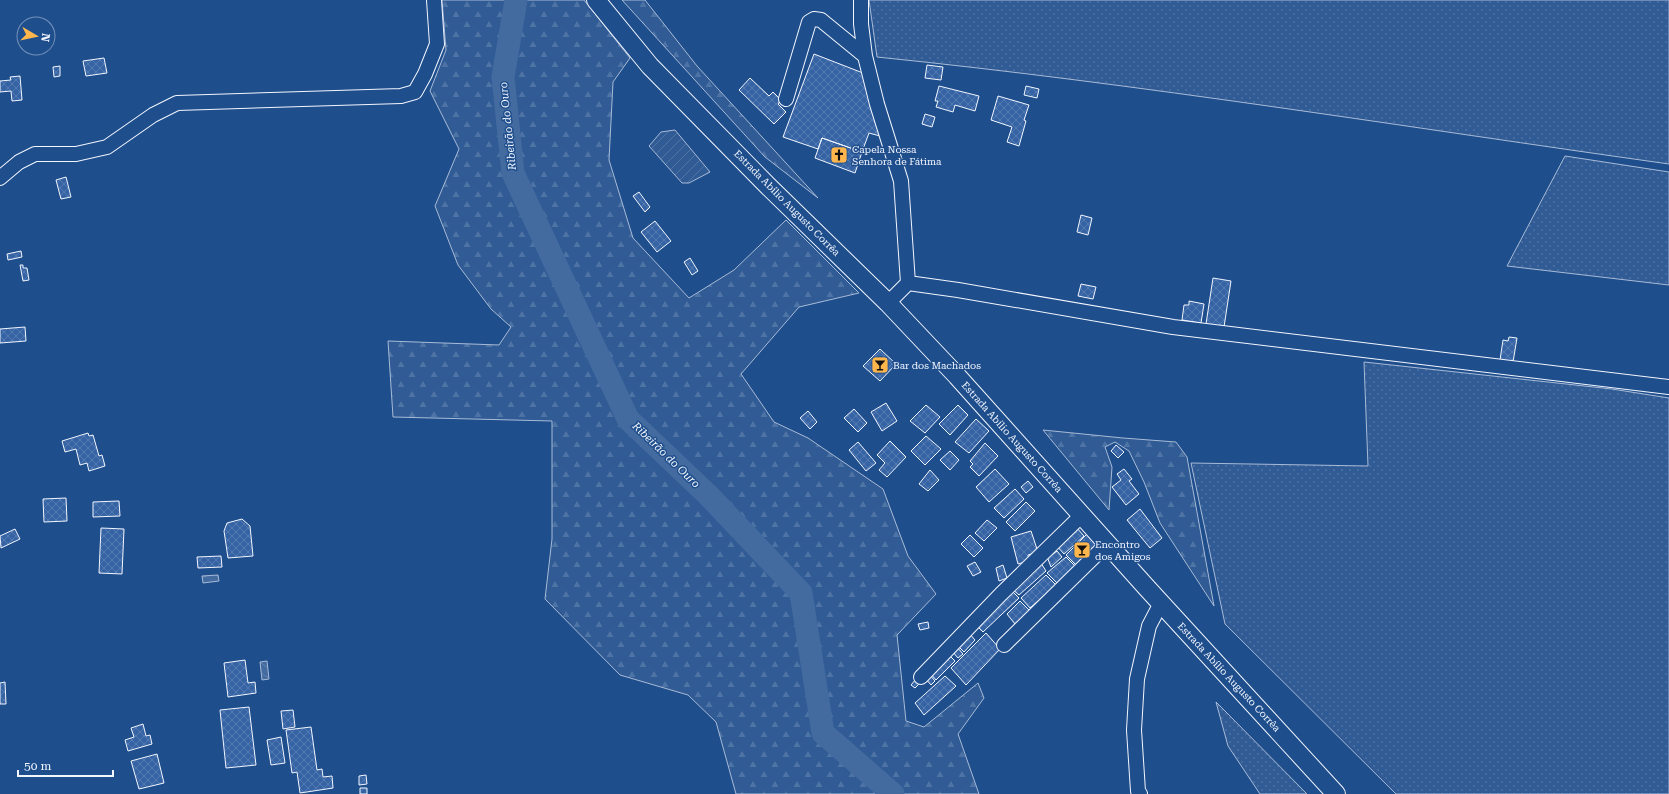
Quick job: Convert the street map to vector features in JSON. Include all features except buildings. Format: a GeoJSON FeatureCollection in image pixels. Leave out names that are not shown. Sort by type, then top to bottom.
{"type":"FeatureCollection","features":[{"type":"Feature","properties":{"kind":"main road","name":"Estrada Abílio Augusto Corrêa"},"geometry":{"type":"LineString","coordinates":[[596,0],[650,66],[768,186],[888,303],[957,376],[1107,544],[1336,794]]}},
{"type":"Feature","properties":{"kind":"street"},"geometry":{"type":"LineString","coordinates":[[0,178],[19,162],[35,154],[76,154],[107,147],[153,115],[177,103],[401,96],[415,92],[425,74],[437,44],[434,0]]}},
{"type":"Feature","properties":{"kind":"street"},"geometry":{"type":"LineString","coordinates":[[861,0],[861,24],[866,56],[877,104],[901,181],[908,283],[888,303]]}},
{"type":"Feature","properties":{"kind":"street"},"geometry":{"type":"LineString","coordinates":[[786,99],[809,22],[814,19],[822,20],[866,56]]}},
{"type":"Feature","properties":{"kind":"street"},"geometry":{"type":"LineString","coordinates":[[908,283],[958,290],[1173,327],[1669,387]]}},
{"type":"Feature","properties":{"kind":"street"},"geometry":{"type":"LineString","coordinates":[[921,677],[1001,594],[1082,515]]}},
{"type":"Feature","properties":{"kind":"street"},"geometry":{"type":"LineString","coordinates":[[1004,645],[1107,544]]}},
{"type":"Feature","properties":{"kind":"street"},"geometry":{"type":"LineString","coordinates":[[1140,794],[1138,791],[1134,730],[1137,679],[1149,626],[1161,603]]}},
{"type":"Feature","properties":{"kind":"green space"},"geometry":{"type":"Polygon","coordinates":[[[442,0],[584,0],[630,58],[613,82],[609,160],[633,238],[689,298],[734,270],[786,220],[859,293],[799,307],[741,374],[774,422],[808,438],[883,489],[908,556],[936,594],[897,635],[906,721],[924,727],[978,683],[984,698],[958,734],[979,794],[736,794],[716,722],[688,695],[620,675],[545,599],[552,539],[552,421],[393,417],[388,341],[499,345],[511,327],[491,309],[458,265],[435,206],[459,149],[430,91],[446,50],[442,0]]]}},
{"type":"Feature","properties":{"kind":"green space"},"geometry":{"type":"Polygon","coordinates":[[[622,0],[645,0],[697,66],[818,198],[765,157],[622,0]]]}},
{"type":"Feature","properties":{"kind":"green space"},"geometry":{"type":"Polygon","coordinates":[[[869,0],[1669,0],[1669,164],[1174,93],[877,57],[869,0]]]}},
{"type":"Feature","properties":{"kind":"green space"},"geometry":{"type":"Polygon","coordinates":[[[675,130],[710,172],[689,183],[682,183],[649,146],[661,132],[675,130]]]}},
{"type":"Feature","properties":{"kind":"green space"},"geometry":{"type":"Polygon","coordinates":[[[1565,156],[1669,172],[1669,285],[1507,266],[1565,156]]]}},
{"type":"Feature","properties":{"kind":"green space"},"geometry":{"type":"Polygon","coordinates":[[[1364,362],[1612,389],[1669,398],[1669,794],[1396,794],[1225,624],[1191,463],[1368,466],[1364,362]]]}},
{"type":"Feature","properties":{"kind":"green space"},"geometry":{"type":"Polygon","coordinates":[[[1043,430],[1176,442],[1187,457],[1214,606],[1160,523],[1144,482],[1129,451],[1115,442],[1105,447],[1112,467],[1109,510],[1043,430]]]}},
{"type":"Feature","properties":{"kind":"green space"},"geometry":{"type":"Polygon","coordinates":[[[1216,702],[1307,794],[1260,794],[1228,746],[1216,702]]]}},
{"type":"Feature","properties":{"kind":"water"},"geometry":{"type":"Polygon","coordinates":[[[218,575],[219,581],[203,583],[202,576],[218,575]]]}},
{"type":"Feature","properties":{"kind":"water"},"geometry":{"type":"Polygon","coordinates":[[[267,661],[269,679],[262,680],[260,662],[267,661]]]}},
{"type":"Feature","properties":{"kind":"waterway","name":"Ribeirão do Ouro"},"geometry":{"type":"LineString","coordinates":[[516,0],[503,77],[513,173],[628,419],[708,495],[801,593],[823,733],[893,794]]}},
{"type":"Feature","properties":{"kind":"place","name":"Capela Nossa Senhora de Fátima"},"geometry":{"type":"Point","coordinates":[839,155]}},
{"type":"Feature","properties":{"kind":"place","name":"Bar dos Machados"},"geometry":{"type":"Point","coordinates":[880,365]}},
{"type":"Feature","properties":{"kind":"place","name":"Encontro dos Amigos"},"geometry":{"type":"Point","coordinates":[1082,550]}}]}
